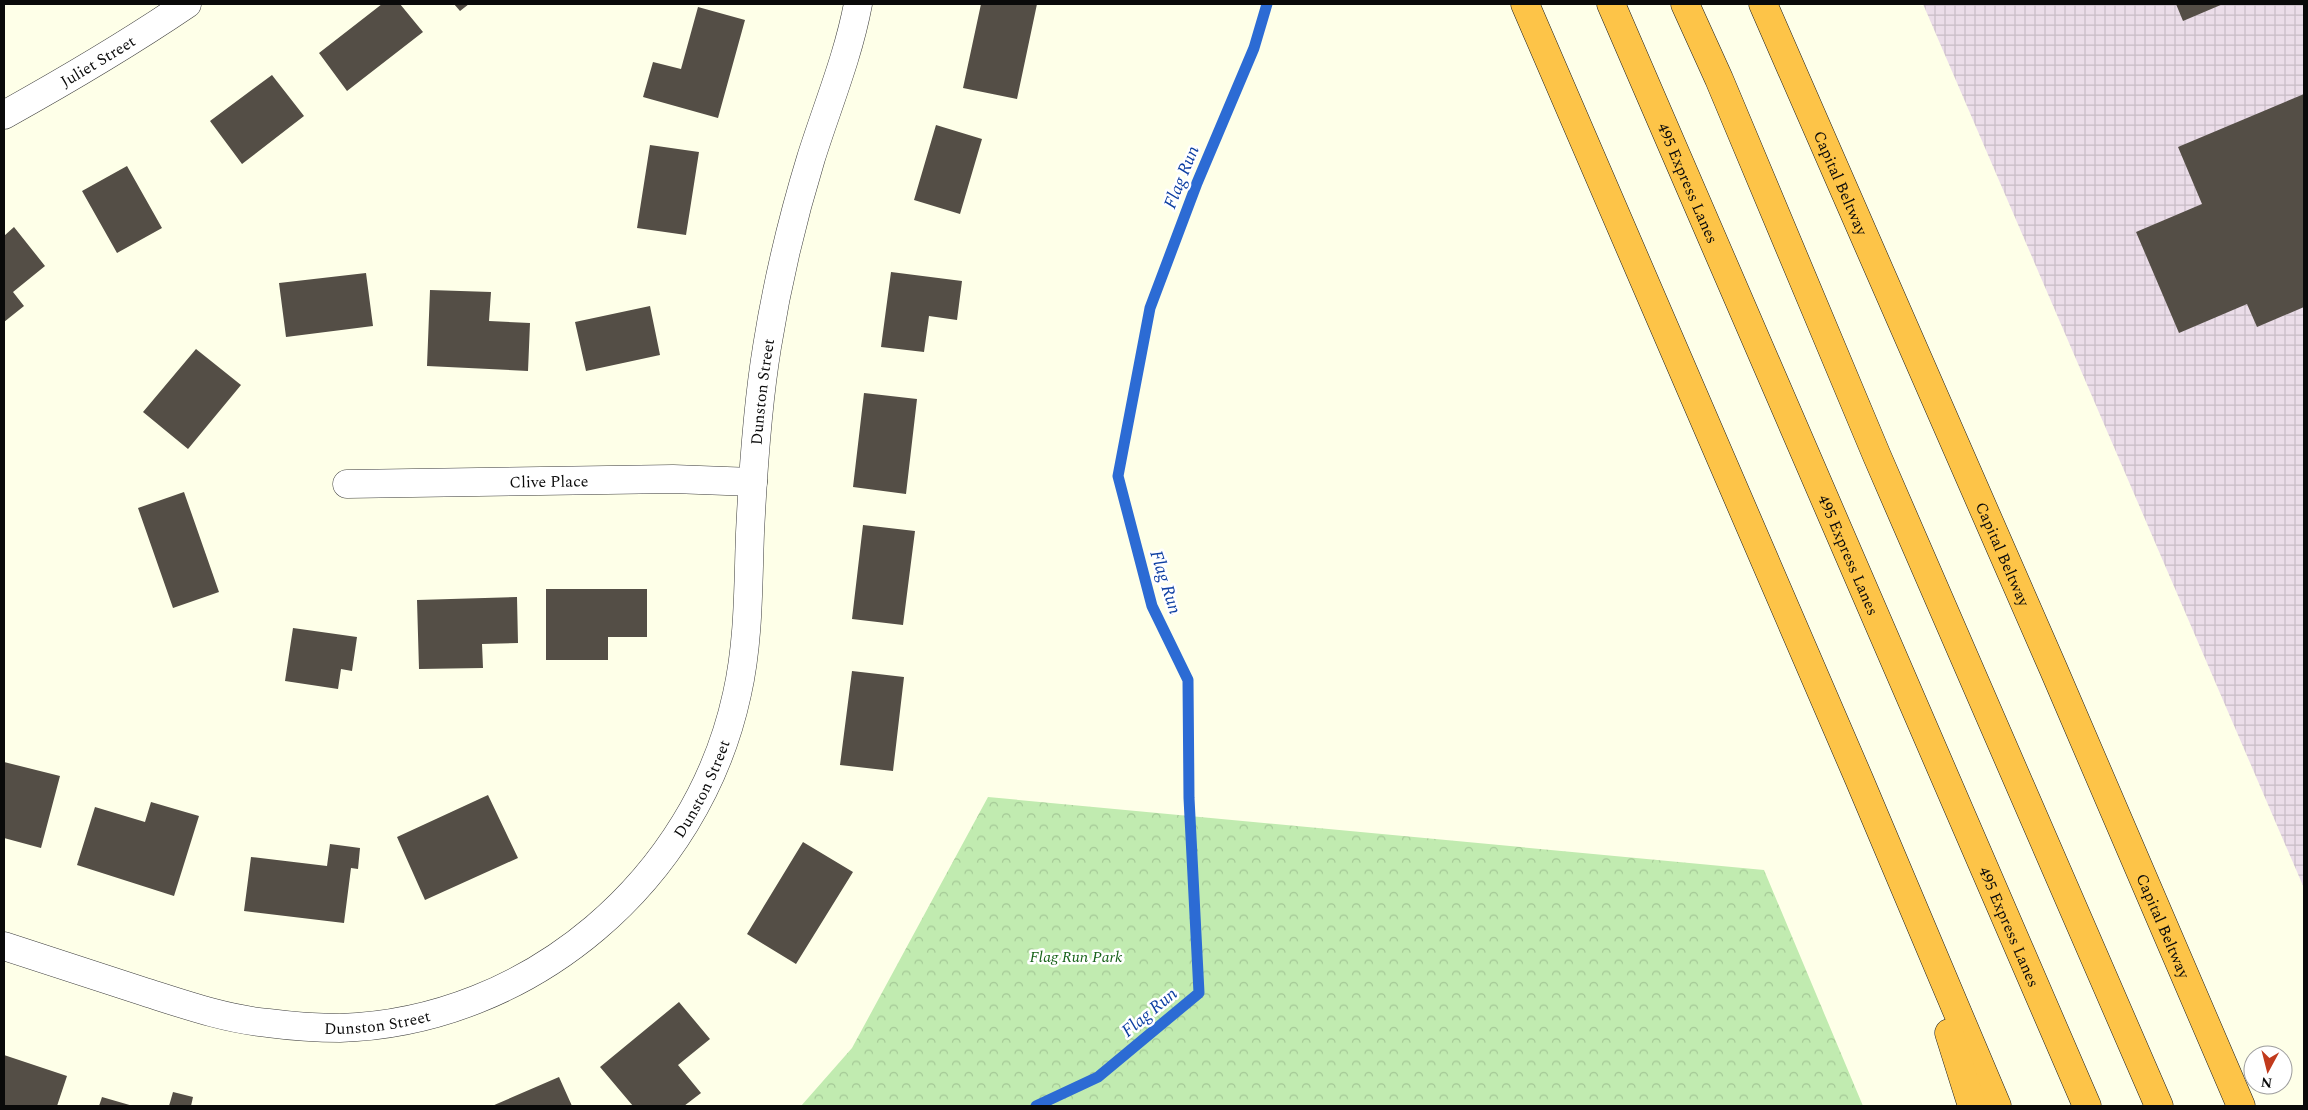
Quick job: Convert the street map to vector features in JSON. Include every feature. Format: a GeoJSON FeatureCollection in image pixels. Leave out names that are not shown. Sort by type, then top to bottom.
{"type":"FeatureCollection","features":[{"type":"Feature","properties":{"kind":"highway"},"geometry":{"type":"LineString","coordinates":[[1525,4],[1997,1106]]}},
{"type":"Feature","properties":{"kind":"highway","name":"495 Express Lanes"},"geometry":{"type":"LineString","coordinates":[[1611,4],[2087,1106]]}},
{"type":"Feature","properties":{"kind":"highway"},"geometry":{"type":"LineString","coordinates":[[1685,4],[1719,79],[1881,465],[2159,1106]]}},
{"type":"Feature","properties":{"kind":"highway","name":"Capital Beltway"},"geometry":{"type":"LineString","coordinates":[[1763,4],[2049,659],[2241,1106]]}},
{"type":"Feature","properties":{"kind":"highway"},"geometry":{"type":"LineString","coordinates":[[1896,867],[1972,1106]]}},
{"type":"Feature","properties":{"kind":"street","name":"Juliet Street"},"geometry":{"type":"LineString","coordinates":[[4,115],[76,75],[188,4]]}},
{"type":"Feature","properties":{"kind":"street","name":"Dunston Street"},"geometry":{"type":"LineString","coordinates":[[4,946],[205,1011],[264,1023],[340,1028],[394,1022],[448,1009],[473,1001],[517,982],[555,960],[591,933],[624,903],[653,871],[679,835],[714,769],[727,733],[738,691],[747,624],[753,482],[767,349],[783,264],[810,162],[853,29],[858,4]]}},
{"type":"Feature","properties":{"kind":"street","name":"Clive Place"},"geometry":{"type":"LineString","coordinates":[[347,484],[673,479],[753,482]]}},
{"type":"Feature","properties":{"kind":"shaded area"},"geometry":{"type":"Polygon","coordinates":[[[1923,4],[2304,4],[2304,888],[1923,4]]]}},
{"type":"Feature","properties":{"kind":"green space","name":"Flag Run Park"},"geometry":{"type":"Polygon","coordinates":[[[988,797],[1764,870],[1863,1106],[801,1106],[852,1048],[988,797]]]}},
{"type":"Feature","properties":{"kind":"building"},"geometry":{"type":"Polygon","coordinates":[[[382,4],[400,4],[423,32],[347,91],[319,53],[382,4]]]}},
{"type":"Feature","properties":{"kind":"building"},"geometry":{"type":"Polygon","coordinates":[[[454,4],[469,4],[460,11],[454,4]]]}},
{"type":"Feature","properties":{"kind":"building"},"geometry":{"type":"Polygon","coordinates":[[[981,4],[1037,4],[1017,99],[963,88],[981,4]]]}},
{"type":"Feature","properties":{"kind":"building"},"geometry":{"type":"Polygon","coordinates":[[[2176,4],[2223,4],[2183,21],[2176,4]]]}},
{"type":"Feature","properties":{"kind":"building"},"geometry":{"type":"Polygon","coordinates":[[[698,7],[745,20],[718,118],[643,97],[653,62],[681,69],[698,7]]]}},
{"type":"Feature","properties":{"kind":"building"},"geometry":{"type":"Polygon","coordinates":[[[272,75],[304,116],[242,164],[210,121],[272,75]]]}},
{"type":"Feature","properties":{"kind":"building"},"geometry":{"type":"Polygon","coordinates":[[[2304,94],[2304,307],[2257,327],[2247,304],[2179,333],[2136,232],[2202,204],[2178,147],[2304,94]]]}},
{"type":"Feature","properties":{"kind":"building"},"geometry":{"type":"Polygon","coordinates":[[[936,125],[982,139],[960,214],[914,200],[936,125]]]}},
{"type":"Feature","properties":{"kind":"building"},"geometry":{"type":"Polygon","coordinates":[[[650,145],[699,152],[686,235],[637,228],[650,145]]]}},
{"type":"Feature","properties":{"kind":"building"},"geometry":{"type":"Polygon","coordinates":[[[127,166],[162,228],[117,253],[82,191],[127,166]]]}},
{"type":"Feature","properties":{"kind":"building"},"geometry":{"type":"Polygon","coordinates":[[[14,227],[45,266],[13,292],[24,306],[4,322],[4,236],[14,227]]]}},
{"type":"Feature","properties":{"kind":"building"},"geometry":{"type":"Polygon","coordinates":[[[891,272],[962,281],[957,320],[929,316],[924,352],[881,347],[891,272]]]}},
{"type":"Feature","properties":{"kind":"building"},"geometry":{"type":"Polygon","coordinates":[[[366,273],[373,326],[286,337],[279,283],[366,273]]]}},
{"type":"Feature","properties":{"kind":"building"},"geometry":{"type":"Polygon","coordinates":[[[430,290],[491,292],[489,321],[530,323],[528,371],[427,366],[430,290]]]}},
{"type":"Feature","properties":{"kind":"building"},"geometry":{"type":"Polygon","coordinates":[[[650,306],[660,355],[586,371],[575,322],[650,306]]]}},
{"type":"Feature","properties":{"kind":"building"},"geometry":{"type":"Polygon","coordinates":[[[196,349],[241,385],[188,449],[143,412],[196,349]]]}},
{"type":"Feature","properties":{"kind":"building"},"geometry":{"type":"Polygon","coordinates":[[[864,393],[917,399],[906,494],[853,487],[864,393]]]}},
{"type":"Feature","properties":{"kind":"building"},"geometry":{"type":"Polygon","coordinates":[[[184,492],[219,592],[173,608],[138,508],[184,492]]]}},
{"type":"Feature","properties":{"kind":"building"},"geometry":{"type":"Polygon","coordinates":[[[863,525],[915,531],[903,625],[852,619],[863,525]]]}},
{"type":"Feature","properties":{"kind":"building"},"geometry":{"type":"Polygon","coordinates":[[[546,589],[647,589],[647,637],[608,637],[608,660],[546,660],[546,589]]]}},
{"type":"Feature","properties":{"kind":"building"},"geometry":{"type":"Polygon","coordinates":[[[517,597],[518,643],[482,644],[483,668],[419,669],[417,600],[517,597]]]}},
{"type":"Feature","properties":{"kind":"building"},"geometry":{"type":"Polygon","coordinates":[[[293,628],[357,637],[352,671],[341,669],[338,689],[285,681],[293,628]]]}},
{"type":"Feature","properties":{"kind":"building"},"geometry":{"type":"Polygon","coordinates":[[[852,671],[904,677],[893,771],[840,765],[852,671]]]}},
{"type":"Feature","properties":{"kind":"building"},"geometry":{"type":"Polygon","coordinates":[[[4,762],[60,776],[41,848],[4,838],[4,762]]]}},
{"type":"Feature","properties":{"kind":"building"},"geometry":{"type":"Polygon","coordinates":[[[488,795],[518,858],[425,900],[397,837],[488,795]]]}},
{"type":"Feature","properties":{"kind":"building"},"geometry":{"type":"Polygon","coordinates":[[[151,802],[199,816],[174,896],[77,865],[95,807],[145,822],[151,802]]]}},
{"type":"Feature","properties":{"kind":"building"},"geometry":{"type":"Polygon","coordinates":[[[803,842],[853,872],[796,964],[747,934],[803,842]]]}},
{"type":"Feature","properties":{"kind":"building"},"geometry":{"type":"Polygon","coordinates":[[[330,844],[360,848],[358,869],[351,868],[344,923],[244,911],[251,857],[327,866],[330,844]]]}},
{"type":"Feature","properties":{"kind":"building"},"geometry":{"type":"Polygon","coordinates":[[[679,1002],[710,1039],[678,1065],[701,1093],[684,1106],[633,1106],[600,1067],[679,1002]]]}},
{"type":"Feature","properties":{"kind":"building"},"geometry":{"type":"Polygon","coordinates":[[[4,1055],[67,1076],[57,1106],[4,1106],[4,1055]]]}},
{"type":"Feature","properties":{"kind":"building"},"geometry":{"type":"Polygon","coordinates":[[[559,1077],[572,1106],[492,1106],[559,1077]]]}},
{"type":"Feature","properties":{"kind":"building"},"geometry":{"type":"Polygon","coordinates":[[[173,1092],[193,1097],[191,1106],[169,1106],[173,1092]]]}},
{"type":"Feature","properties":{"kind":"building"},"geometry":{"type":"Polygon","coordinates":[[[102,1097],[133,1106],[99,1106],[102,1097]]]}},
{"type":"Feature","properties":{"kind":"waterway","name":"Flag Run"},"geometry":{"type":"LineString","coordinates":[[1036,1106],[1098,1077],[1199,993],[1189,798],[1188,680],[1152,606],[1118,476],[1150,308],[1197,183],[1254,48],[1267,4]]}}]}
